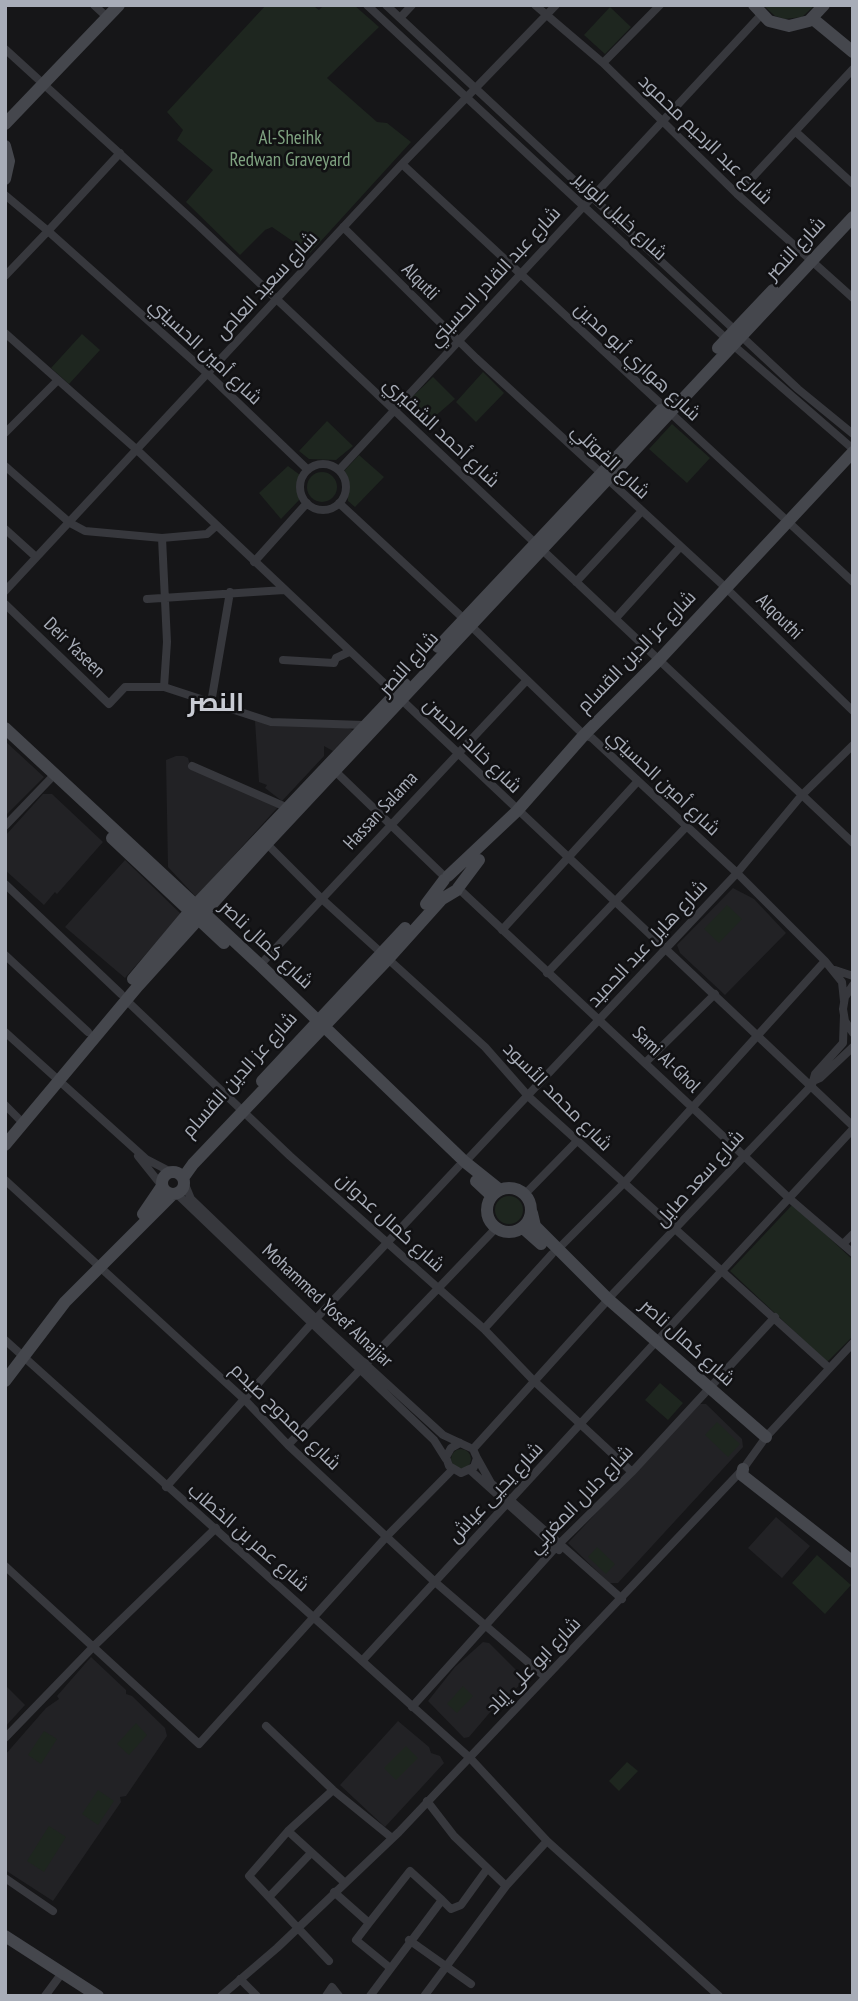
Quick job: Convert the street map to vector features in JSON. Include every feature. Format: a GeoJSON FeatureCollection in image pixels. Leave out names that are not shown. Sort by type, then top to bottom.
{"type":"FeatureCollection","features":[{"type":"Feature","properties":{"kind":"main road"},"geometry":{"type":"LineString","coordinates":[[5,124],[119,5]]}},
{"type":"Feature","properties":{"kind":"main road"},"geometry":{"type":"LineString","coordinates":[[757,10],[784,26],[799,25],[819,12]]}},
{"type":"Feature","properties":{"kind":"main road"},"geometry":{"type":"LineString","coordinates":[[819,12],[853,45]]}},
{"type":"Feature","properties":{"kind":"main road"},"geometry":{"type":"LineString","coordinates":[[819,12],[853,52]]}},
{"type":"Feature","properties":{"kind":"main road"},"geometry":{"type":"LineString","coordinates":[[5,146],[9,162],[5,179]]}},
{"type":"Feature","properties":{"kind":"main road","name":"شارع النصر"},"geometry":{"type":"LineString","coordinates":[[197,912],[268,845],[467,622],[809,258],[853,206]]}},
{"type":"Feature","properties":{"kind":"main road","name":"شارع النصر"},"geometry":{"type":"LineString","coordinates":[[809,258],[853,217]]}},
{"type":"Feature","properties":{"kind":"main road","name":"شارع عز الدين القسام"},"geometry":{"type":"LineString","coordinates":[[790,522],[853,451]]}},
{"type":"Feature","properties":{"kind":"main road","name":"شارع عز الدين القسام"},"geometry":{"type":"LineString","coordinates":[[171,1191],[165,1176],[179,1176],[386,955],[442,899],[457,889],[472,866],[588,737],[853,457]]}},
{"type":"Feature","properties":{"kind":"main road","name":"شارع النصر"},"geometry":{"type":"LineString","coordinates":[[5,1145],[53,1077],[288,808],[364,725],[400,697]]}},
{"type":"Feature","properties":{"kind":"main road","name":"شارع كمال ناصر"},"geometry":{"type":"LineString","coordinates":[[5,728],[53,777],[319,1025]]}},
{"type":"Feature","properties":{"kind":"main road","name":"شارع كمال ناصر"},"geometry":{"type":"LineString","coordinates":[[5,737],[53,777]]}},
{"type":"Feature","properties":{"kind":"main road","name":"شارع عز الدين القسام"},"geometry":{"type":"LineString","coordinates":[[386,955],[446,878],[520,813]]}},
{"type":"Feature","properties":{"kind":"main road"},"geometry":{"type":"LineString","coordinates":[[446,878],[447,890],[457,889]]}},
{"type":"Feature","properties":{"kind":"main road","name":"شارع كمال ناصر"},"geometry":{"type":"LineString","coordinates":[[197,912],[260,965],[462,1164],[496,1193]]}},
{"type":"Feature","properties":{"kind":"main road","name":"شارع النصر"},"geometry":{"type":"LineString","coordinates":[[5,1135],[88,1032],[124,997]]}},
{"type":"Feature","properties":{"kind":"main road","name":"شارع عز الدين القسام"},"geometry":{"type":"LineString","coordinates":[[5,1369],[98,1263],[171,1191],[183,1189],[179,1176]]}},
{"type":"Feature","properties":{"kind":"main road"},"geometry":{"type":"LineString","coordinates":[[513,1188],[524,1194],[531,1213],[523,1228],[512,1232],[496,1228],[488,1215],[496,1193],[513,1188]]}},
{"type":"Feature","properties":{"kind":"main road","name":"شارع كمال ناصر"},"geometry":{"type":"LineString","coordinates":[[531,1213],[535,1226],[555,1252],[706,1392],[764,1439]]}},
{"type":"Feature","properties":{"kind":"main road"},"geometry":{"type":"LineString","coordinates":[[523,1228],[555,1252]]}},
{"type":"Feature","properties":{"kind":"main road","name":"شارع عز الدين القسام"},"geometry":{"type":"LineString","coordinates":[[5,1381],[19,1354]]}},
{"type":"Feature","properties":{"kind":"main road"},"geometry":{"type":"LineString","coordinates":[[743,1469],[742,1475],[851,1558]]}},
{"type":"Feature","properties":{"kind":"main road"},"geometry":{"type":"LineString","coordinates":[[5,1936],[98,1996]]}},
{"type":"Feature","properties":{"kind":"street"},"geometry":{"type":"LineString","coordinates":[[94,5],[108,18]]}},
{"type":"Feature","properties":{"kind":"street","name":"شارع خليل الوزير"},"geometry":{"type":"LineString","coordinates":[[367,5],[582,206],[734,338],[853,434]]}},
{"type":"Feature","properties":{"kind":"street","name":"شارع خليل الوزير"},"geometry":{"type":"LineString","coordinates":[[386,5],[592,196],[734,338],[853,451]]}},
{"type":"Feature","properties":{"kind":"street"},"geometry":{"type":"LineString","coordinates":[[400,18],[412,5]]}},
{"type":"Feature","properties":{"kind":"street","name":"شارع عبد الرحيم محمود"},"geometry":{"type":"LineString","coordinates":[[536,5],[603,63],[737,194],[853,298]]}},
{"type":"Feature","properties":{"kind":"street","name":"شارع سعيد العاص"},"geometry":{"type":"LineString","coordinates":[[5,591],[402,164],[477,90],[556,5]]}},
{"type":"Feature","properties":{"kind":"street"},"geometry":{"type":"LineString","coordinates":[[603,63],[660,5]]}},
{"type":"Feature","properties":{"kind":"street","name":"شارع عبد القادر الحسيني"},"geometry":{"type":"LineString","coordinates":[[339,470],[662,121],[757,10]]}},
{"type":"Feature","properties":{"kind":"street","name":"شارع أحمد الشقيري"},"geometry":{"type":"LineString","coordinates":[[5,49],[276,299],[853,843]]}},
{"type":"Feature","properties":{"kind":"street"},"geometry":{"type":"LineString","coordinates":[[737,194],[853,69]]}},
{"type":"Feature","properties":{"kind":"street"},"geometry":{"type":"LineString","coordinates":[[796,132],[853,184]]}},
{"type":"Feature","properties":{"kind":"street"},"geometry":{"type":"LineString","coordinates":[[5,276],[120,153]]}},
{"type":"Feature","properties":{"kind":"street","name":"شارع هواري أبو مدين"},"geometry":{"type":"LineString","coordinates":[[402,164],[853,582]]}},
{"type":"Feature","properties":{"kind":"street","name":"شارع أمين الحسيني"},"geometry":{"type":"LineString","coordinates":[[5,195],[208,374],[307,470]]}},
{"type":"Feature","properties":{"kind":"street","name":"Alqutli"},"geometry":{"type":"LineString","coordinates":[[343,228],[476,358]]}},
{"type":"Feature","properties":{"kind":"street","name":"شارع خالد الحسن"},"geometry":{"type":"LineString","coordinates":[[5,333],[136,449],[349,652],[400,697],[456,754],[812,1083],[853,1128]]}},
{"type":"Feature","properties":{"kind":"street","name":"شارع القوتلي"},"geometry":{"type":"LineString","coordinates":[[476,358],[727,589]]}},
{"type":"Feature","properties":{"kind":"street"},"geometry":{"type":"LineString","coordinates":[[5,433],[58,380]]}},
{"type":"Feature","properties":{"kind":"street"},"geometry":{"type":"LineString","coordinates":[[320,464],[339,470],[346,490],[339,503],[326,509],[307,503],[301,483],[307,470],[320,464]]}},
{"type":"Feature","properties":{"kind":"street"},"geometry":{"type":"LineString","coordinates":[[5,466],[70,523],[85,531],[162,538],[207,534],[216,526]]}},
{"type":"Feature","properties":{"kind":"street"},"geometry":{"type":"LineString","coordinates":[[254,562],[307,503]]}},
{"type":"Feature","properties":{"kind":"street","name":"شارع أمين الحسيني"},"geometry":{"type":"LineString","coordinates":[[339,503],[737,873],[825,961],[833,968],[853,976]]}},
{"type":"Feature","properties":{"kind":"street"},"geometry":{"type":"LineString","coordinates":[[576,582],[641,512]]}},
{"type":"Feature","properties":{"kind":"street"},"geometry":{"type":"LineString","coordinates":[[5,529],[36,557]]}},
{"type":"Feature","properties":{"kind":"street"},"geometry":{"type":"LineString","coordinates":[[162,538],[167,642],[164,687]]}},
{"type":"Feature","properties":{"kind":"street"},"geometry":{"type":"LineString","coordinates":[[616,618],[680,547]]}},
{"type":"Feature","properties":{"kind":"street","name":"Alqouthi"},"geometry":{"type":"LineString","coordinates":[[727,589],[853,711]]}},
{"type":"Feature","properties":{"kind":"street"},"geometry":{"type":"LineString","coordinates":[[147,598],[284,590]]}},
{"type":"Feature","properties":{"kind":"street"},"geometry":{"type":"LineString","coordinates":[[211,703],[230,592]]}},
{"type":"Feature","properties":{"kind":"street","name":"Deir Yaseen"},"geometry":{"type":"LineString","coordinates":[[5,604],[109,704],[125,687],[164,687],[271,722],[364,725]]}},
{"type":"Feature","properties":{"kind":"street"},"geometry":{"type":"LineString","coordinates":[[283,660],[334,663],[336,658],[349,652]]}},
{"type":"Feature","properties":{"kind":"street","name":"Hassan Salama"},"geometry":{"type":"LineString","coordinates":[[260,965],[527,680]]}},
{"type":"Feature","properties":{"kind":"street","name":"شارع هايل عبد الحميد"},"geometry":{"type":"LineString","coordinates":[[166,1487],[314,1321],[529,1097],[737,873],[802,796],[853,745]]}},
{"type":"Feature","properties":{"kind":"street"},"geometry":{"type":"LineString","coordinates":[[192,766],[288,808]]}},
{"type":"Feature","properties":{"kind":"street"},"geometry":{"type":"LineString","coordinates":[[335,771],[446,878]]}},
{"type":"Feature","properties":{"kind":"street"},"geometry":{"type":"LineString","coordinates":[[5,826],[53,777]]}},
{"type":"Feature","properties":{"kind":"street"},"geometry":{"type":"LineString","coordinates":[[502,930],[638,781]]}},
{"type":"Feature","properties":{"kind":"street"},"geometry":{"type":"LineString","coordinates":[[547,973],[687,826]]}},
{"type":"Feature","properties":{"kind":"street","name":"شارع محمد الأسود"},"geometry":{"type":"LineString","coordinates":[[268,845],[322,899],[485,1047],[529,1097],[724,1270],[828,1367]]}},
{"type":"Feature","properties":{"kind":"street","name":"شارع كمال عدوان"},"geometry":{"type":"LineString","coordinates":[[5,884],[241,1110],[484,1329],[533,1380],[632,1472]]}},
{"type":"Feature","properties":{"kind":"street","name":"Sami Al-Ghol"},"geometry":{"type":"LineString","coordinates":[[457,889],[600,1018],[742,1155],[853,1253]]}},
{"type":"Feature","properties":{"kind":"street"},"geometry":{"type":"LineString","coordinates":[[5,955],[88,1032]]}},
{"type":"Feature","properties":{"kind":"street"},"geometry":{"type":"LineString","coordinates":[[484,1329],[624,1183],[825,961]]}},
{"type":"Feature","properties":{"kind":"street"},"geometry":{"type":"LineString","coordinates":[[833,968],[842,982],[844,1001]]}},
{"type":"Feature","properties":{"kind":"street"},"geometry":{"type":"LineString","coordinates":[[844,1001],[853,985]]}},
{"type":"Feature","properties":{"kind":"street"},"geometry":{"type":"LineString","coordinates":[[645,1063],[715,994]]}},
{"type":"Feature","properties":{"kind":"street","name":"شارع سعد صايل"},"geometry":{"type":"LineString","coordinates":[[475,1453],[533,1380],[812,1083],[843,1043],[844,1001]]}},
{"type":"Feature","properties":{"kind":"street"},"geometry":{"type":"LineString","coordinates":[[844,1015],[853,1033]]}},
{"type":"Feature","properties":{"kind":"street"},"geometry":{"type":"LineString","coordinates":[[5,1032],[146,1159],[179,1176]]}},
{"type":"Feature","properties":{"kind":"street","name":"شارع سعد صايل"},"geometry":{"type":"LineString","coordinates":[[812,1083],[853,1047]]}},
{"type":"Feature","properties":{"kind":"street","name":"Mohammed Yosef Alnajjar"},"geometry":{"type":"LineString","coordinates":[[53,1077],[136,1154],[171,1191],[363,1366],[443,1435],[460,1443]]}},
{"type":"Feature","properties":{"kind":"street"},"geometry":{"type":"LineString","coordinates":[[5,1105],[19,1119]]}},
{"type":"Feature","properties":{"kind":"street","name":"شارع يحيى عياش"},"geometry":{"type":"LineString","coordinates":[[362,1661],[853,1128]]}},
{"type":"Feature","properties":{"kind":"street"},"geometry":{"type":"LineString","coordinates":[[524,1194],[577,1140]]}},
{"type":"Feature","properties":{"kind":"street","name":"Mohammed Yosef Alnajjar"},"geometry":{"type":"LineString","coordinates":[[179,1176],[191,1199],[314,1321]]}},
{"type":"Feature","properties":{"kind":"street","name":"شارع ممدوح صيدم"},"geometry":{"type":"LineString","coordinates":[[5,1180],[245,1400],[288,1445],[388,1535],[435,1582],[544,1676]]}},
{"type":"Feature","properties":{"kind":"street"},"geometry":{"type":"LineString","coordinates":[[288,1445],[496,1228]]}},
{"type":"Feature","properties":{"kind":"street"},"geometry":{"type":"LineString","coordinates":[[843,1244],[853,1234]]}},
{"type":"Feature","properties":{"kind":"street","name":"شارع دلال المغربي"},"geometry":{"type":"LineString","coordinates":[[412,1707],[558,1545],[632,1472],[775,1317]]}},
{"type":"Feature","properties":{"kind":"street","name":"شارع عمر بن الخطاب"},"geometry":{"type":"LineString","coordinates":[[5,1340],[470,1758],[547,1840],[719,1996]]}},
{"type":"Feature","properties":{"kind":"street","name":"شارع ابو على إياد"},"geometry":{"type":"LineString","coordinates":[[221,1996],[345,1883],[470,1758],[544,1676],[622,1599],[743,1469],[764,1439],[853,1343]]}},
{"type":"Feature","properties":{"kind":"street","name":"Mohammed Yosef Alnajjar"},"geometry":{"type":"LineString","coordinates":[[363,1366],[435,1440],[447,1462]]}},
{"type":"Feature","properties":{"kind":"street"},"geometry":{"type":"LineString","coordinates":[[470,1470],[461,1473],[452,1470],[447,1462],[451,1448],[460,1443],[475,1453],[488,1479],[509,1504]]}},
{"type":"Feature","properties":{"kind":"street"},"geometry":{"type":"LineString","coordinates":[[470,1470],[475,1453]]}},
{"type":"Feature","properties":{"kind":"street"},"geometry":{"type":"LineString","coordinates":[[5,1566],[199,1744],[388,1535],[452,1470]]}},
{"type":"Feature","properties":{"kind":"street"},"geometry":{"type":"LineString","coordinates":[[470,1470],[622,1599]]}},
{"type":"Feature","properties":{"kind":"street"},"geometry":{"type":"LineString","coordinates":[[5,1738],[94,1646],[216,1528]]}},
{"type":"Feature","properties":{"kind":"street"},"geometry":{"type":"LineString","coordinates":[[266,1727],[333,1790],[392,1838]]}},
{"type":"Feature","properties":{"kind":"street"},"geometry":{"type":"LineString","coordinates":[[329,1961],[249,1875],[288,1831],[333,1790]]}},
{"type":"Feature","properties":{"kind":"street"},"geometry":{"type":"LineString","coordinates":[[427,1801],[454,1836],[506,1886]]}},
{"type":"Feature","properties":{"kind":"street"},"geometry":{"type":"LineString","coordinates":[[288,1831],[345,1883]]}},
{"type":"Feature","properties":{"kind":"street"},"geometry":{"type":"LineString","coordinates":[[425,1995],[506,1886],[547,1840]]}},
{"type":"Feature","properties":{"kind":"street"},"geometry":{"type":"LineString","coordinates":[[269,1897],[311,1853]]}},
{"type":"Feature","properties":{"kind":"street"},"geometry":{"type":"LineString","coordinates":[[389,1967],[356,1940],[411,1871],[451,1909],[461,1906],[487,1869]]}},
{"type":"Feature","properties":{"kind":"street"},"geometry":{"type":"LineString","coordinates":[[5,1878],[53,1911]]}},
{"type":"Feature","properties":{"kind":"street"},"geometry":{"type":"LineString","coordinates":[[334,1892],[369,1923]]}},
{"type":"Feature","properties":{"kind":"street"},"geometry":{"type":"LineString","coordinates":[[370,1996],[409,1940],[442,1900]]}},
{"type":"Feature","properties":{"kind":"street"},"geometry":{"type":"LineString","coordinates":[[409,1940],[471,1984]]}},
{"type":"Feature","properties":{"kind":"street"},"geometry":{"type":"LineString","coordinates":[[45,1996],[62,1973]]}},
{"type":"Feature","properties":{"kind":"street"},"geometry":{"type":"LineString","coordinates":[[240,1979],[257,1996]]}},
{"type":"Feature","properties":{"kind":"street"},"geometry":{"type":"LineString","coordinates":[[326,1996],[332,1987],[339,1996]]}},
{"type":"Feature","properties":{"kind":"shaded area"},"geometry":{"type":"Polygon","coordinates":[[[255,721],[346,727],[353,730],[333,751],[324,746],[324,756],[282,801],[265,788],[267,785],[259,782],[255,721]]]}},
{"type":"Feature","properties":{"kind":"shaded area"},"geometry":{"type":"Polygon","coordinates":[[[5,741],[44,777],[5,816],[5,741]]]}},
{"type":"Feature","properties":{"kind":"shaded area"},"geometry":{"type":"Polygon","coordinates":[[[184,756],[188,758],[190,766],[279,806],[196,897],[168,867],[166,760],[184,756]]]}},
{"type":"Feature","properties":{"kind":"shaded area"},"geometry":{"type":"Polygon","coordinates":[[[43,794],[52,794],[103,842],[44,905],[5,870],[5,836],[43,794]]]}},
{"type":"Feature","properties":{"kind":"shaded area"},"geometry":{"type":"Polygon","coordinates":[[[125,860],[181,914],[125,978],[65,927],[125,860]]]}},
{"type":"Feature","properties":{"kind":"shaded area"},"geometry":{"type":"Polygon","coordinates":[[[733,888],[754,899],[786,933],[725,995],[680,953],[677,945],[733,888]]]}},
{"type":"Feature","properties":{"kind":"shaded area"},"geometry":{"type":"Polygon","coordinates":[[[699,1404],[706,1404],[742,1439],[743,1447],[618,1583],[609,1583],[568,1543],[699,1404]]]}},
{"type":"Feature","properties":{"kind":"shaded area"},"geometry":{"type":"Polygon","coordinates":[[[776,1517],[810,1546],[782,1578],[748,1548],[776,1517]]]}},
{"type":"Feature","properties":{"kind":"shaded area"},"geometry":{"type":"Polygon","coordinates":[[[483,1642],[489,1643],[519,1673],[521,1684],[492,1710],[469,1737],[464,1738],[428,1701],[455,1667],[483,1642]]]}},
{"type":"Feature","properties":{"kind":"shaded area"},"geometry":{"type":"Polygon","coordinates":[[[91,1657],[126,1690],[126,1694],[132,1696],[165,1728],[167,1736],[126,1796],[120,1797],[121,1802],[53,1901],[5,1870],[5,1755],[46,1708],[59,1699],[57,1696],[91,1657]]]}},
{"type":"Feature","properties":{"kind":"shaded area"},"geometry":{"type":"Polygon","coordinates":[[[5,1685],[25,1705],[5,1727],[5,1685]]]}},
{"type":"Feature","properties":{"kind":"shaded area"},"geometry":{"type":"Polygon","coordinates":[[[398,1721],[429,1747],[431,1753],[440,1756],[444,1763],[385,1827],[340,1785],[398,1721]]]}},
{"type":"Feature","properties":{"kind":"green space","name":"Al-Sheihk Redwan Graveyard"},"geometry":{"type":"Polygon","coordinates":[[[266,5],[312,5],[319,10],[324,5],[354,5],[379,27],[327,78],[377,122],[387,123],[411,142],[310,253],[272,227],[265,230],[240,255],[186,202],[213,170],[177,140],[183,130],[167,112],[266,5]]]}},
{"type":"Feature","properties":{"kind":"green space"},"geometry":{"type":"Polygon","coordinates":[[[763,5],[815,5],[802,17],[785,19],[775,16],[763,5]]]}},
{"type":"Feature","properties":{"kind":"green space"},"geometry":{"type":"Polygon","coordinates":[[[610,7],[631,27],[605,54],[584,35],[610,7]]]}},
{"type":"Feature","properties":{"kind":"green space"},"geometry":{"type":"Polygon","coordinates":[[[82,334],[100,350],[69,384],[51,368],[82,334]]]}},
{"type":"Feature","properties":{"kind":"green space"},"geometry":{"type":"Polygon","coordinates":[[[483,372],[504,393],[476,422],[456,402],[483,372]]]}},
{"type":"Feature","properties":{"kind":"green space"},"geometry":{"type":"Polygon","coordinates":[[[433,377],[455,399],[426,424],[410,409],[411,398],[433,377]]]}},
{"type":"Feature","properties":{"kind":"green space"},"geometry":{"type":"Polygon","coordinates":[[[327,421],[353,446],[336,460],[309,459],[299,451],[327,421]]]}},
{"type":"Feature","properties":{"kind":"green space"},"geometry":{"type":"Polygon","coordinates":[[[672,424],[710,458],[687,483],[649,449],[672,424]]]}},
{"type":"Feature","properties":{"kind":"green space"},"geometry":{"type":"Polygon","coordinates":[[[359,455],[384,477],[355,507],[348,501],[345,470],[359,455]]]}},
{"type":"Feature","properties":{"kind":"green space"},"geometry":{"type":"Polygon","coordinates":[[[288,466],[300,475],[300,499],[281,519],[259,493],[288,466]]]}},
{"type":"Feature","properties":{"kind":"green space"},"geometry":{"type":"Polygon","coordinates":[[[322,472],[328,473],[336,481],[336,493],[328,501],[322,502],[316,501],[308,493],[307,487],[308,481],[316,473],[322,472]]]}},
{"type":"Feature","properties":{"kind":"green space"},"geometry":{"type":"Polygon","coordinates":[[[727,905],[742,919],[719,943],[704,929],[727,905]]]}},
{"type":"Feature","properties":{"kind":"green space"},"geometry":{"type":"Polygon","coordinates":[[[509,1196],[519,1200],[523,1210],[519,1220],[509,1224],[499,1220],[495,1210],[499,1200],[509,1196]]]}},
{"type":"Feature","properties":{"kind":"green space"},"geometry":{"type":"Polygon","coordinates":[[[793,1204],[853,1260],[853,1336],[827,1362],[730,1271],[793,1204]]]}},
{"type":"Feature","properties":{"kind":"green space"},"geometry":{"type":"Polygon","coordinates":[[[660,1383],[683,1403],[668,1420],[645,1400],[660,1383]]]}},
{"type":"Feature","properties":{"kind":"green space"},"geometry":{"type":"Polygon","coordinates":[[[717,1422],[740,1444],[728,1457],[705,1435],[717,1422]]]}},
{"type":"Feature","properties":{"kind":"green space"},"geometry":{"type":"Polygon","coordinates":[[[461,1449],[468,1452],[471,1459],[468,1466],[461,1469],[454,1466],[451,1459],[454,1452],[461,1449]]]}},
{"type":"Feature","properties":{"kind":"green space"},"geometry":{"type":"Polygon","coordinates":[[[597,1547],[615,1564],[606,1574],[588,1557],[597,1547]]]}},
{"type":"Feature","properties":{"kind":"green space"},"geometry":{"type":"Polygon","coordinates":[[[817,1555],[851,1585],[825,1614],[792,1583],[817,1555]]]}},
{"type":"Feature","properties":{"kind":"green space"},"geometry":{"type":"Polygon","coordinates":[[[463,1686],[473,1696],[457,1713],[447,1704],[463,1686]]]}},
{"type":"Feature","properties":{"kind":"green space"},"geometry":{"type":"Polygon","coordinates":[[[136,1723],[147,1735],[129,1755],[117,1744],[136,1723]]]}},
{"type":"Feature","properties":{"kind":"green space"},"geometry":{"type":"Polygon","coordinates":[[[44,1731],[57,1739],[41,1764],[28,1755],[44,1731]]]}},
{"type":"Feature","properties":{"kind":"green space"},"geometry":{"type":"Polygon","coordinates":[[[406,1746],[418,1758],[396,1780],[384,1768],[406,1746]]]}},
{"type":"Feature","properties":{"kind":"green space"},"geometry":{"type":"Polygon","coordinates":[[[627,1762],[638,1771],[619,1791],[609,1781],[627,1762]]]}},
{"type":"Feature","properties":{"kind":"green space"},"geometry":{"type":"Polygon","coordinates":[[[98,1790],[114,1801],[98,1825],[82,1814],[98,1790]]]}},
{"type":"Feature","properties":{"kind":"green space"},"geometry":{"type":"Polygon","coordinates":[[[49,1826],[66,1837],[44,1872],[27,1861],[49,1826]]]}},
{"type":"Feature","properties":{"kind":"district","name":"النصر"},"geometry":{"type":"Point","coordinates":[216,704]}}]}
